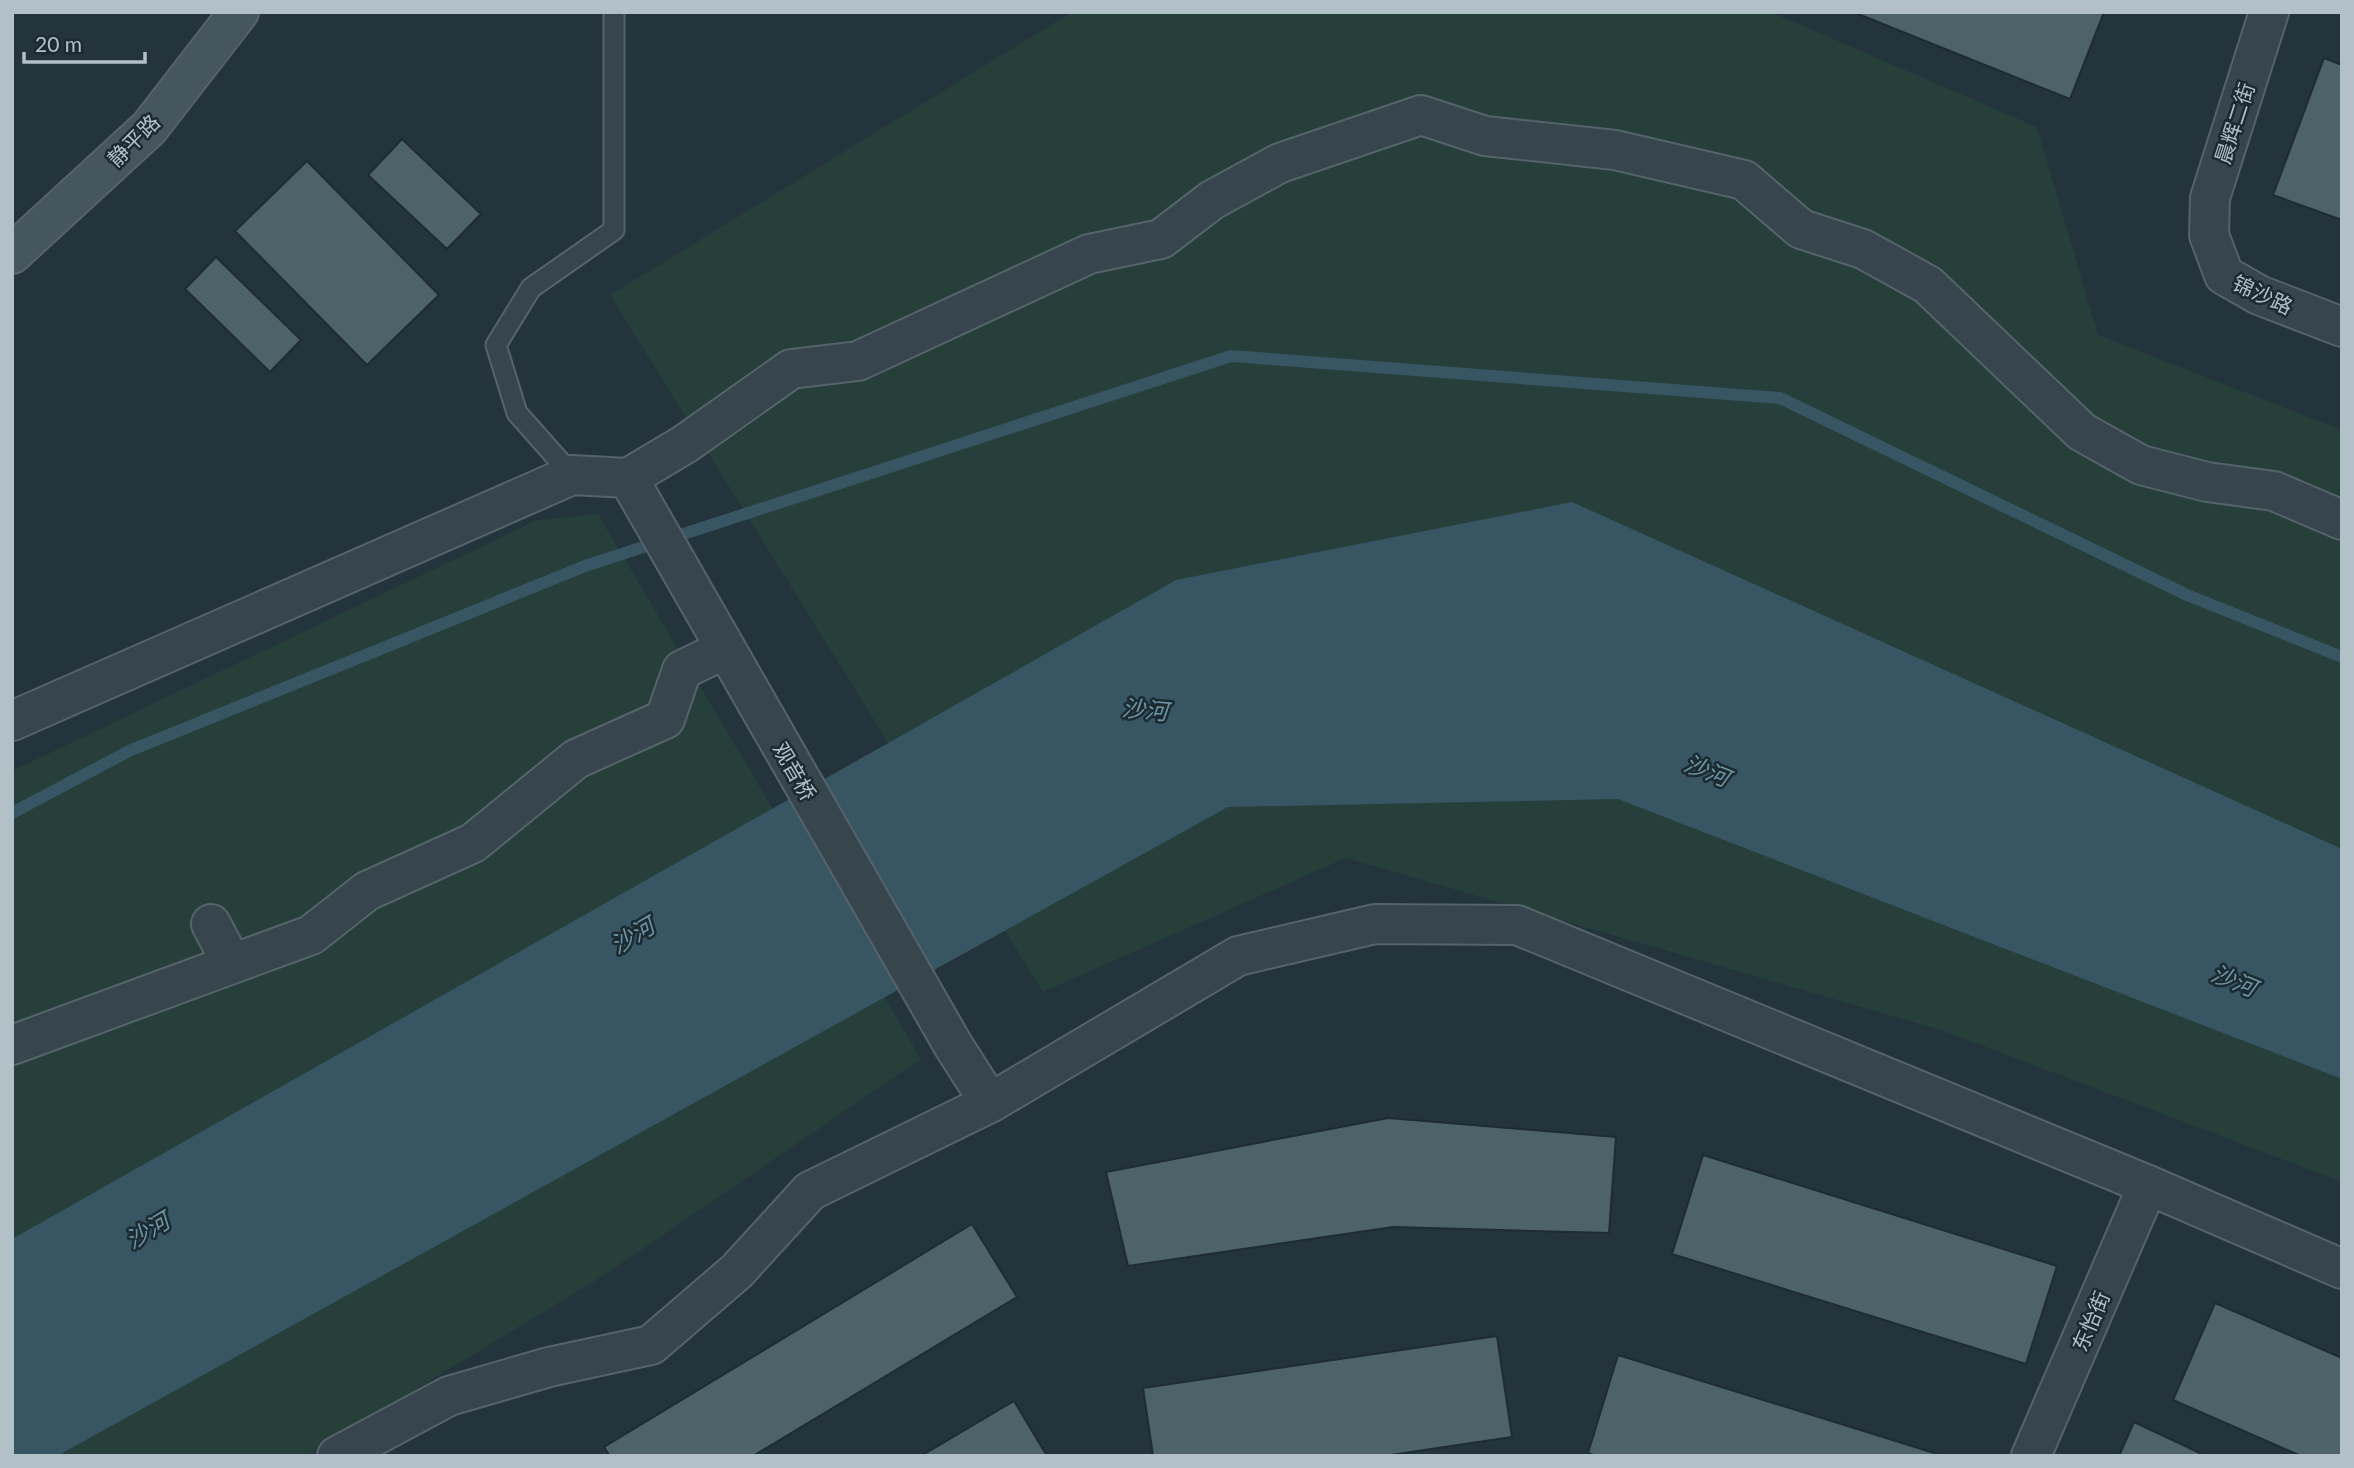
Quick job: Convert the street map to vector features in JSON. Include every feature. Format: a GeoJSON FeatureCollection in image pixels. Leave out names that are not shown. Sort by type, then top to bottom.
{"type":"FeatureCollection","features":[{"type":"Feature","properties":{"kind":"street","name":"静平路"},"geometry":{"type":"LineString","coordinates":[[12,254],[149,128],[239,12]]}},
{"type":"Feature","properties":{"kind":"street","name":"晨辉二街"},"geometry":{"type":"LineString","coordinates":[[2209,235],[2210,198],[2269,12]]}},
{"type":"Feature","properties":{"kind":"street"},"geometry":{"type":"LineString","coordinates":[[12,721],[572,475],[633,487],[685,444],[791,369],[858,361],[1089,254],[1161,239],[1212,200],[1280,163],[1421,115],[1485,136],[1615,150],[1744,180],[1801,229],[1863,249],[1928,285],[2081,432],[2141,465],[2207,482],[2274,491],[2342,520]]}},
{"type":"Feature","properties":{"kind":"street","name":"锦沙路"},"geometry":{"type":"LineString","coordinates":[[2209,235],[2224,275],[2259,295],[2342,327]]}},
{"type":"Feature","properties":{"kind":"street","name":"观音桥"},"geometry":{"type":"LineString","coordinates":[[633,487],[953,1045],[990,1102]]}},
{"type":"Feature","properties":{"kind":"street"},"geometry":{"type":"LineString","coordinates":[[12,1045],[311,936],[367,891],[473,843],[576,759],[665,719],[682,670],[725,649]]}},
{"type":"Feature","properties":{"kind":"street"},"geometry":{"type":"LineString","coordinates":[[211,924],[232,964]]}},
{"type":"Feature","properties":{"kind":"street"},"geometry":{"type":"LineString","coordinates":[[337,1456],[449,1396],[549,1367],[651,1345],[737,1272],[810,1191],[990,1102],[1238,956],[1375,924],[1517,925],[2148,1185],[2342,1269]]}},
{"type":"Feature","properties":{"kind":"street","name":"东怡街"},"geometry":{"type":"LineString","coordinates":[[2031,1456],[2148,1185]]}},
{"type":"Feature","properties":{"kind":"lane"},"geometry":{"type":"LineString","coordinates":[[572,475],[517,413],[496,345],[531,288],[614,230],[614,12]]}},
{"type":"Feature","properties":{"kind":"green space"},"geometry":{"type":"Polygon","coordinates":[[[1072,12],[1771,12],[2037,127],[2098,335],[2342,430],[2342,1182],[1941,1030],[1346,858],[1043,992],[610,295],[1072,12]]]}},
{"type":"Feature","properties":{"kind":"green space"},"geometry":{"type":"Polygon","coordinates":[[[598,514],[921,1059],[603,1276],[306,1456],[12,1456],[12,771],[537,520],[598,514]]]}},
{"type":"Feature","properties":{"kind":"water","name":"沙河"},"geometry":{"type":"Polygon","coordinates":[[[1572,502],[2342,849],[2342,1079],[1618,799],[1228,807],[57,1456],[12,1456],[12,1239],[1176,580],[1572,502]]]}},
{"type":"Feature","properties":{"kind":"building"},"geometry":{"type":"Polygon","coordinates":[[[1853,12],[2104,12],[2070,99],[1853,12]]]}},
{"type":"Feature","properties":{"kind":"building"},"geometry":{"type":"Polygon","coordinates":[[[2324,58],[2342,65],[2342,220],[2273,195],[2324,58]]]}},
{"type":"Feature","properties":{"kind":"building"},"geometry":{"type":"Polygon","coordinates":[[[402,139],[481,214],[447,249],[368,175],[402,139]]]}},
{"type":"Feature","properties":{"kind":"building"},"geometry":{"type":"Polygon","coordinates":[[[307,161],[439,295],[367,365],[235,231],[307,161]]]}},
{"type":"Feature","properties":{"kind":"building"},"geometry":{"type":"Polygon","coordinates":[[[216,257],[301,340],[270,372],[185,289],[216,257]]]}},
{"type":"Feature","properties":{"kind":"building"},"geometry":{"type":"Polygon","coordinates":[[[1388,1118],[1616,1137],[1609,1233],[1393,1227],[1128,1266],[1106,1172],[1388,1118]]]}},
{"type":"Feature","properties":{"kind":"building"},"geometry":{"type":"Polygon","coordinates":[[[1703,1155],[2057,1266],[2026,1364],[1672,1254],[1703,1155]]]}},
{"type":"Feature","properties":{"kind":"building"},"geometry":{"type":"Polygon","coordinates":[[[972,1224],[1017,1297],[753,1456],[610,1456],[604,1447],[972,1224]]]}},
{"type":"Feature","properties":{"kind":"building"},"geometry":{"type":"Polygon","coordinates":[[[2215,1303],[2342,1358],[2342,1456],[2301,1456],[2173,1400],[2215,1303]]]}},
{"type":"Feature","properties":{"kind":"building"},"geometry":{"type":"Polygon","coordinates":[[[1497,1336],[1512,1437],[1384,1456],[1153,1456],[1143,1388],[1497,1336]]]}},
{"type":"Feature","properties":{"kind":"building"},"geometry":{"type":"Polygon","coordinates":[[[1618,1355],[1944,1456],[1596,1456],[1588,1453],[1618,1355]]]}},
{"type":"Feature","properties":{"kind":"building"},"geometry":{"type":"Polygon","coordinates":[[[1014,1401],[1047,1456],[921,1456],[1014,1401]]]}},
{"type":"Feature","properties":{"kind":"building"},"geometry":{"type":"Polygon","coordinates":[[[2134,1422],[2200,1453],[2198,1456],[2119,1456],[2134,1422]]]}},
{"type":"Feature","properties":{"kind":"waterway"},"geometry":{"type":"LineString","coordinates":[[12,813],[129,751],[585,566],[1231,356],[1780,398],[2187,595],[2342,657]]}}]}
